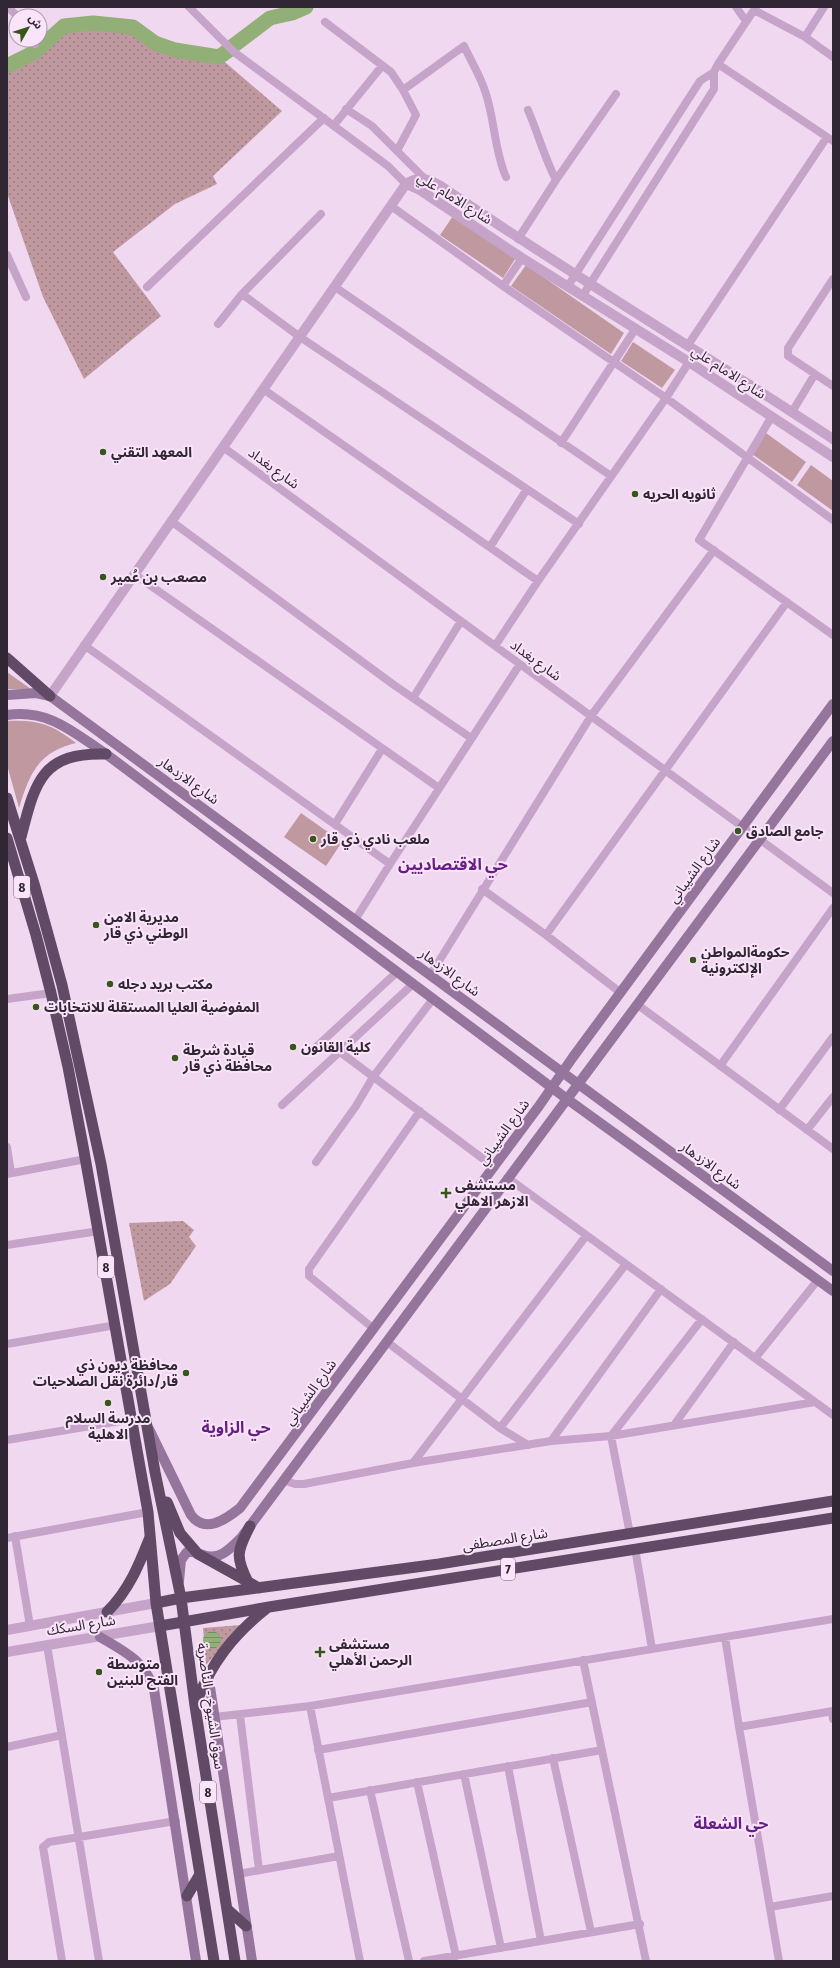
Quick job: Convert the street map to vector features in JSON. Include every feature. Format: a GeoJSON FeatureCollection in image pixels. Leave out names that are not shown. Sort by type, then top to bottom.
{"type":"FeatureCollection","features":[{"type":"Feature","properties":{"kind":"highway"},"geometry":{"type":"LineString","coordinates":[[7,658],[50,696]]}},
{"type":"Feature","properties":{"kind":"highway"},"geometry":{"type":"LineString","coordinates":[[20,838],[32,795],[41,778],[55,764],[70,757],[85,754],[106,754]]}},
{"type":"Feature","properties":{"kind":"highway","name":"8"},"geometry":{"type":"LineString","coordinates":[[7,798],[62,985],[97,1143],[149,1429],[155,1472],[179,1584],[184,1622]]}},
{"type":"Feature","properties":{"kind":"highway","name":"8"},"geometry":{"type":"LineString","coordinates":[[7,838],[9,852],[51,993],[68,1067],[99,1230],[148,1512],[156,1603],[214,1961]]}},
{"type":"Feature","properties":{"kind":"highway"},"geometry":{"type":"LineString","coordinates":[[83,1146],[89,1147],[97,1143]]}},
{"type":"Feature","properties":{"kind":"highway"},"geometry":{"type":"LineString","coordinates":[[86,1162],[101,1164]]}},
{"type":"Feature","properties":{"kind":"highway"},"geometry":{"type":"LineString","coordinates":[[155,1472],[180,1533],[198,1554],[248,1583],[260,1588]]}},
{"type":"Feature","properties":{"kind":"highway","name":"شارع المصطفى"},"geometry":{"type":"LineString","coordinates":[[181,1598],[440,1564],[833,1501]]}},
{"type":"Feature","properties":{"kind":"highway","name":"شارع المصطفى"},"geometry":{"type":"LineString","coordinates":[[184,1622],[635,1548],[833,1518]]}},
{"type":"Feature","properties":{"kind":"highway"},"geometry":{"type":"LineString","coordinates":[[248,1583],[238,1564],[238,1556],[250,1526]]}},
{"type":"Feature","properties":{"kind":"highway"},"geometry":{"type":"LineString","coordinates":[[107,1612],[121,1598],[140,1561],[150,1535]]}},
{"type":"Feature","properties":{"kind":"highway","name":"7"},"geometry":{"type":"LineString","coordinates":[[156,1603],[181,1598]]}},
{"type":"Feature","properties":{"kind":"highway"},"geometry":{"type":"LineString","coordinates":[[195,1706],[208,1674],[236,1636],[269,1607]]}},
{"type":"Feature","properties":{"kind":"highway","name":"7"},"geometry":{"type":"LineString","coordinates":[[160,1626],[184,1622]]}},
{"type":"Feature","properties":{"kind":"highway","name":"سوق الشيوخ - الناصرية"},"geometry":{"type":"LineString","coordinates":[[184,1622],[195,1706],[235,1961]]}},
{"type":"Feature","properties":{"kind":"highway"},"geometry":{"type":"LineString","coordinates":[[187,1896],[200,1874]]}},
{"type":"Feature","properties":{"kind":"highway"},"geometry":{"type":"LineString","coordinates":[[227,1909],[246,1926]]}},
{"type":"Feature","properties":{"kind":"main road"},"geometry":{"type":"LineString","coordinates":[[7,695],[36,693],[50,696]]}},
{"type":"Feature","properties":{"kind":"main road","name":"شارع الازدهار"},"geometry":{"type":"LineString","coordinates":[[50,696],[431,974],[779,1232],[832,1267]]}},
{"type":"Feature","properties":{"kind":"main road","name":"شارع الشيباني"},"geometry":{"type":"LineString","coordinates":[[149,1429],[191,1515],[196,1522],[207,1525],[212,1524],[225,1519],[240,1508],[494,1167],[562,1072],[744,827],[833,704]]}},
{"type":"Feature","properties":{"kind":"main road","name":"شارع الازدهار"},"geometry":{"type":"LineString","coordinates":[[7,715],[32,714],[50,719],[63,725],[106,754],[269,876],[298,900],[567,1099],[833,1292]]}},
{"type":"Feature","properties":{"kind":"main road"},"geometry":{"type":"LineString","coordinates":[[179,1584],[181,1560],[184,1554],[192,1551],[208,1557],[217,1557],[234,1546],[250,1526],[833,741]]}},
{"type":"Feature","properties":{"kind":"main road"},"geometry":{"type":"LineString","coordinates":[[269,876],[279,863]]}},
{"type":"Feature","properties":{"kind":"main road"},"geometry":{"type":"LineString","coordinates":[[769,1247],[779,1232]]}},
{"type":"Feature","properties":{"kind":"main road"},"geometry":{"type":"LineString","coordinates":[[327,1392],[342,1403]]}},
{"type":"Feature","properties":{"kind":"main road"},"geometry":{"type":"LineString","coordinates":[[100,1637],[133,1657],[146,1671],[151,1680],[156,1698],[176,1821],[196,1961]]}},
{"type":"Feature","properties":{"kind":"main road"},"geometry":{"type":"LineString","coordinates":[[208,1674],[252,1961]]}},
{"type":"Feature","properties":{"kind":"street"},"geometry":{"type":"LineString","coordinates":[[50,696],[406,184],[388,166],[234,52],[189,7]]}},
{"type":"Feature","properties":{"kind":"street"},"geometry":{"type":"LineString","coordinates":[[736,7],[746,21]]}},
{"type":"Feature","properties":{"kind":"street"},"geometry":{"type":"LineString","coordinates":[[805,37],[824,7]]}},
{"type":"Feature","properties":{"kind":"street"},"geometry":{"type":"LineString","coordinates":[[583,295],[714,89],[714,72],[718,64],[755,8],[805,37],[833,57]]}},
{"type":"Feature","properties":{"kind":"street"},"geometry":{"type":"LineString","coordinates":[[325,22],[391,72],[403,90],[416,115],[397,151]]}},
{"type":"Feature","properties":{"kind":"street"},"geometry":{"type":"LineString","coordinates":[[403,90],[464,46],[485,91],[497,138],[499,161],[506,177]]}},
{"type":"Feature","properties":{"kind":"street"},"geometry":{"type":"LineString","coordinates":[[688,345],[830,139],[718,64]]}},
{"type":"Feature","properties":{"kind":"street"},"geometry":{"type":"LineString","coordinates":[[334,125],[382,66]]}},
{"type":"Feature","properties":{"kind":"street"},"geometry":{"type":"LineString","coordinates":[[568,286],[700,81],[714,72]]}},
{"type":"Feature","properties":{"kind":"street"},"geometry":{"type":"LineString","coordinates":[[518,239],[556,180],[616,94]]}},
{"type":"Feature","properties":{"kind":"street"},"geometry":{"type":"LineString","coordinates":[[346,110],[372,126],[424,178]]}},
{"type":"Feature","properties":{"kind":"street"},"geometry":{"type":"LineString","coordinates":[[528,110],[547,162],[556,180]]}},
{"type":"Feature","properties":{"kind":"street"},"geometry":{"type":"LineString","coordinates":[[148,287],[324,118]]}},
{"type":"Feature","properties":{"kind":"street","name":"شارع الامام علي"},"geometry":{"type":"LineString","coordinates":[[406,184],[414,179],[424,178],[439,185],[518,239],[688,345],[833,439]]}},
{"type":"Feature","properties":{"kind":"street","name":"شارع الامام علي"},"geometry":{"type":"LineString","coordinates":[[406,184],[420,190],[522,258],[636,328],[833,457]]}},
{"type":"Feature","properties":{"kind":"street"},"geometry":{"type":"LineString","coordinates":[[391,206],[503,286],[666,398],[833,520]]}},
{"type":"Feature","properties":{"kind":"street"},"geometry":{"type":"LineString","coordinates":[[218,324],[242,294],[321,214]]}},
{"type":"Feature","properties":{"kind":"street"},"geometry":{"type":"LineString","coordinates":[[7,255],[26,297]]}},
{"type":"Feature","properties":{"kind":"street"},"geometry":{"type":"LineString","coordinates":[[503,286],[522,258]]}},
{"type":"Feature","properties":{"kind":"street"},"geometry":{"type":"LineString","coordinates":[[833,278],[786,353],[788,356],[833,386]]}},
{"type":"Feature","properties":{"kind":"street"},"geometry":{"type":"LineString","coordinates":[[334,287],[611,476]]}},
{"type":"Feature","properties":{"kind":"street"},"geometry":{"type":"LineString","coordinates":[[242,294],[300,337],[579,524]]}},
{"type":"Feature","properties":{"kind":"street"},"geometry":{"type":"LineString","coordinates":[[561,443],[615,363],[636,328]]}},
{"type":"Feature","properties":{"kind":"street"},"geometry":{"type":"LineString","coordinates":[[495,646],[538,581],[666,398],[689,362]]}},
{"type":"Feature","properties":{"kind":"street"},"geometry":{"type":"LineString","coordinates":[[792,412],[815,374]]}},
{"type":"Feature","properties":{"kind":"street"},"geometry":{"type":"LineString","coordinates":[[263,389],[538,581]]}},
{"type":"Feature","properties":{"kind":"street"},"geometry":{"type":"LineString","coordinates":[[772,416],[699,540],[833,635]]}},
{"type":"Feature","properties":{"kind":"street","name":"شارع بغداد"},"geometry":{"type":"LineString","coordinates":[[223,446],[833,893]]}},
{"type":"Feature","properties":{"kind":"street"},"geometry":{"type":"LineString","coordinates":[[490,547],[527,489]]}},
{"type":"Feature","properties":{"kind":"street"},"geometry":{"type":"LineString","coordinates":[[171,521],[413,698],[471,738]]}},
{"type":"Feature","properties":{"kind":"street"},"geometry":{"type":"LineString","coordinates":[[431,974],[482,889],[591,716],[714,550]]}},
{"type":"Feature","properties":{"kind":"street"},"geometry":{"type":"LineString","coordinates":[[134,574],[439,788]]}},
{"type":"Feature","properties":{"kind":"street"},"geometry":{"type":"LineString","coordinates":[[546,935],[787,602]]}},
{"type":"Feature","properties":{"kind":"street"},"geometry":{"type":"LineString","coordinates":[[413,698],[461,621]]}},
{"type":"Feature","properties":{"kind":"street"},"geometry":{"type":"LineString","coordinates":[[84,646],[336,824],[390,864]]}},
{"type":"Feature","properties":{"kind":"street"},"geometry":{"type":"LineString","coordinates":[[355,920],[520,664]]}},
{"type":"Feature","properties":{"kind":"street"},"geometry":{"type":"LineString","coordinates":[[336,824],[382,749]]}},
{"type":"Feature","properties":{"kind":"street"},"geometry":{"type":"LineString","coordinates":[[482,889],[546,935],[621,993]]}},
{"type":"Feature","properties":{"kind":"street"},"geometry":{"type":"LineString","coordinates":[[720,1066],[833,908]]}},
{"type":"Feature","properties":{"kind":"street"},"geometry":{"type":"LineString","coordinates":[[313,1050],[397,972]]}},
{"type":"Feature","properties":{"kind":"street"},"geometry":{"type":"LineString","coordinates":[[282,1105],[413,984]]}},
{"type":"Feature","properties":{"kind":"street"},"geometry":{"type":"LineString","coordinates":[[7,999],[51,993]]}},
{"type":"Feature","properties":{"kind":"street"},"geometry":{"type":"LineString","coordinates":[[316,1162],[356,1106],[372,1077],[433,999]]}},
{"type":"Feature","properties":{"kind":"street"},"geometry":{"type":"LineString","coordinates":[[638,1005],[833,1149]]}},
{"type":"Feature","properties":{"kind":"street"},"geometry":{"type":"LineString","coordinates":[[780,1110],[833,1037]]}},
{"type":"Feature","properties":{"kind":"street"},"geometry":{"type":"LineString","coordinates":[[340,1052],[494,1167]]}},
{"type":"Feature","properties":{"kind":"street"},"geometry":{"type":"LineString","coordinates":[[807,1130],[833,1097]]}},
{"type":"Feature","properties":{"kind":"street"},"geometry":{"type":"LineString","coordinates":[[374,1328],[309,1276],[309,1269],[420,1111]]}},
{"type":"Feature","properties":{"kind":"street"},"geometry":{"type":"LineString","coordinates":[[7,1147],[9,1174],[86,1162]]}},
{"type":"Feature","properties":{"kind":"street"},"geometry":{"type":"LineString","coordinates":[[508,1178],[586,1236],[756,1357],[833,1415]]}},
{"type":"Feature","properties":{"kind":"street"},"geometry":{"type":"LineString","coordinates":[[7,1245],[99,1230]]}},
{"type":"Feature","properties":{"kind":"street"},"geometry":{"type":"LineString","coordinates":[[413,1463],[586,1236]]}},
{"type":"Feature","properties":{"kind":"street"},"geometry":{"type":"LineString","coordinates":[[500,1428],[626,1264]]}},
{"type":"Feature","properties":{"kind":"street"},"geometry":{"type":"LineString","coordinates":[[756,1357],[818,1281]]}},
{"type":"Feature","properties":{"kind":"street"},"geometry":{"type":"LineString","coordinates":[[551,1441],[661,1289]]}},
{"type":"Feature","properties":{"kind":"street"},"geometry":{"type":"LineString","coordinates":[[630,1534],[611,1436],[702,1319]]}},
{"type":"Feature","properties":{"kind":"street"},"geometry":{"type":"LineString","coordinates":[[7,1344],[116,1326]]}},
{"type":"Feature","properties":{"kind":"street"},"geometry":{"type":"LineString","coordinates":[[387,1342],[500,1428],[528,1445]]}},
{"type":"Feature","properties":{"kind":"street"},"geometry":{"type":"LineString","coordinates":[[674,1424],[734,1342]]}},
{"type":"Feature","properties":{"kind":"street"},"geometry":{"type":"LineString","coordinates":[[283,1480],[295,1484],[304,1484],[413,1463],[551,1441],[611,1436],[674,1424],[815,1402]]}},
{"type":"Feature","properties":{"kind":"street"},"geometry":{"type":"LineString","coordinates":[[7,1440],[132,1419]]}},
{"type":"Feature","properties":{"kind":"street"},"geometry":{"type":"LineString","coordinates":[[30,1626],[11,1537],[148,1512]]}},
{"type":"Feature","properties":{"kind":"street"},"geometry":{"type":"LineString","coordinates":[[635,1548],[652,1649]]}},
{"type":"Feature","properties":{"kind":"street","name":"شارع السكك"},"geometry":{"type":"LineString","coordinates":[[7,1630],[156,1603]]}},
{"type":"Feature","properties":{"kind":"street"},"geometry":{"type":"LineString","coordinates":[[214,1717],[310,1706],[833,1619]]}},
{"type":"Feature","properties":{"kind":"street","name":"شارع السكك"},"geometry":{"type":"LineString","coordinates":[[7,1652],[160,1626]]}},
{"type":"Feature","properties":{"kind":"street"},"geometry":{"type":"LineString","coordinates":[[725,1637],[738,1727],[779,1961]]}},
{"type":"Feature","properties":{"kind":"street"},"geometry":{"type":"LineString","coordinates":[[47,1645],[98,1961]]}},
{"type":"Feature","properties":{"kind":"street"},"geometry":{"type":"LineString","coordinates":[[583,1660],[640,1924],[646,1961]]}},
{"type":"Feature","properties":{"kind":"street"},"geometry":{"type":"LineString","coordinates":[[318,1750],[592,1702]]}},
{"type":"Feature","properties":{"kind":"street"},"geometry":{"type":"LineString","coordinates":[[310,1706],[360,1961]]}},
{"type":"Feature","properties":{"kind":"street"},"geometry":{"type":"LineString","coordinates":[[738,1727],[833,1714]]}},
{"type":"Feature","properties":{"kind":"street"},"geometry":{"type":"LineString","coordinates":[[240,1715],[259,1870]]}},
{"type":"Feature","properties":{"kind":"street"},"geometry":{"type":"LineString","coordinates":[[7,1747],[62,1735]]}},
{"type":"Feature","properties":{"kind":"street"},"geometry":{"type":"LineString","coordinates":[[328,1798],[602,1750]]}},
{"type":"Feature","properties":{"kind":"street"},"geometry":{"type":"LineString","coordinates":[[553,1758],[591,1932]]}},
{"type":"Feature","properties":{"kind":"street"},"geometry":{"type":"LineString","coordinates":[[508,1766],[541,1941]]}},
{"type":"Feature","properties":{"kind":"street"},"geometry":{"type":"LineString","coordinates":[[464,1774],[501,1948]]}},
{"type":"Feature","properties":{"kind":"street"},"geometry":{"type":"LineString","coordinates":[[417,1782],[456,1956]]}},
{"type":"Feature","properties":{"kind":"street"},"geometry":{"type":"LineString","coordinates":[[370,1790],[409,1961]]}},
{"type":"Feature","properties":{"kind":"street"},"geometry":{"type":"LineString","coordinates":[[62,1961],[43,1847],[49,1842],[176,1821]]}},
{"type":"Feature","properties":{"kind":"street"},"geometry":{"type":"LineString","coordinates":[[238,1874],[339,1856]]}},
{"type":"Feature","properties":{"kind":"street"},"geometry":{"type":"LineString","coordinates":[[770,1907],[833,1896]]}},
{"type":"Feature","properties":{"kind":"street"},"geometry":{"type":"LineString","coordinates":[[424,1961],[640,1924]]}},
{"type":"Feature","properties":{"kind":"shaded area"},"geometry":{"type":"Polygon","coordinates":[[[93,23],[133,27],[155,43],[175,50],[219,57],[282,111],[213,176],[217,184],[175,204],[113,252],[161,316],[84,379],[43,297],[7,193],[7,66],[35,52],[39,48],[48,48],[48,40],[64,26],[93,23]]]}},
{"type":"Feature","properties":{"kind":"shaded area"},"geometry":{"type":"Polygon","coordinates":[[[453,216],[515,259],[503,278],[440,235],[453,216]]]}},
{"type":"Feature","properties":{"kind":"shaded area"},"geometry":{"type":"Polygon","coordinates":[[[526,265],[624,333],[611,354],[511,286],[526,265]]]}},
{"type":"Feature","properties":{"kind":"shaded area"},"geometry":{"type":"Polygon","coordinates":[[[633,342],[675,370],[662,388],[621,361],[633,342]]]}},
{"type":"Feature","properties":{"kind":"shaded area"},"geometry":{"type":"Polygon","coordinates":[[[766,433],[806,462],[792,482],[752,454],[766,433]]]}},
{"type":"Feature","properties":{"kind":"shaded area"},"geometry":{"type":"Polygon","coordinates":[[[811,465],[833,481],[833,511],[797,485],[811,465]]]}},
{"type":"Feature","properties":{"kind":"shaded area"},"geometry":{"type":"Polygon","coordinates":[[[7,672],[31,689],[7,689],[7,672]]]}},
{"type":"Feature","properties":{"kind":"shaded area"},"geometry":{"type":"Polygon","coordinates":[[[7,721],[28,721],[44,724],[59,731],[76,743],[63,747],[44,758],[37,766],[27,784],[19,808],[7,765],[7,721]]]}},
{"type":"Feature","properties":{"kind":"shaded area","name":"ملعب نادي ذي قار"},"geometry":{"type":"Polygon","coordinates":[[[301,813],[342,842],[326,866],[284,837],[301,813]]]}},
{"type":"Feature","properties":{"kind":"shaded area"},"geometry":{"type":"Polygon","coordinates":[[[183,1221],[194,1230],[189,1237],[196,1246],[170,1284],[144,1301],[129,1223],[183,1221]]]}},
{"type":"Feature","properties":{"kind":"shaded area"},"geometry":{"type":"Polygon","coordinates":[[[241,1625],[206,1665],[203,1628],[241,1625]]]}},
{"type":"Feature","properties":{"kind":"shaded area"},"geometry":{"type":"Polygon","coordinates":[[[212,1631],[218,1634],[221,1640],[218,1646],[212,1649],[206,1646],[203,1640],[206,1634],[212,1631]]]}},
{"type":"Feature","properties":{"kind":"waterway"},"geometry":{"type":"LineString","coordinates":[[233,46],[270,18],[292,13],[306,7]]}},
{"type":"Feature","properties":{"kind":"waterway"},"geometry":{"type":"LineString","coordinates":[[7,66],[35,52],[64,26],[93,23],[133,27],[155,43],[175,50],[219,57],[229,50]]}},
{"type":"Feature","properties":{"kind":"place","name":"المعهد التقني"},"geometry":{"type":"Point","coordinates":[103,452]}},
{"type":"Feature","properties":{"kind":"place","name":"ثانويه الحريه"},"geometry":{"type":"Point","coordinates":[635,494]}},
{"type":"Feature","properties":{"kind":"place","name":"مصعب بن عُمير"},"geometry":{"type":"Point","coordinates":[103,577]}},
{"type":"Feature","properties":{"kind":"place","name":"جامع الصادق"},"geometry":{"type":"Point","coordinates":[738,831]}},
{"type":"Feature","properties":{"kind":"place","name":"ملعب نادي ذي قار"},"geometry":{"type":"Point","coordinates":[313,839]}},
{"type":"Feature","properties":{"kind":"place","name":"مديرية الامن الوطني ذي قار"},"geometry":{"type":"Point","coordinates":[96,925]}},
{"type":"Feature","properties":{"kind":"place","name":"حكومةالمواطن الإلكترونية"},"geometry":{"type":"Point","coordinates":[693,960]}},
{"type":"Feature","properties":{"kind":"place","name":"مكتب بريد دجله"},"geometry":{"type":"Point","coordinates":[110,984]}},
{"type":"Feature","properties":{"kind":"place","name":"المفوضية العليا المستقلة للانتخابات"},"geometry":{"type":"Point","coordinates":[36,1007]}},
{"type":"Feature","properties":{"kind":"place","name":"كلية القانون"},"geometry":{"type":"Point","coordinates":[293,1047]}},
{"type":"Feature","properties":{"kind":"place","name":"قيادة شرطة محافظة ذي قار"},"geometry":{"type":"Point","coordinates":[175,1058]}},
{"type":"Feature","properties":{"kind":"place","name":"مستشفى الازهر الاهلي"},"geometry":{"type":"Point","coordinates":[446,1193]}},
{"type":"Feature","properties":{"kind":"place","name":"محافظة ديون ذي قار/دائرة نقل الصلاحيات"},"geometry":{"type":"Point","coordinates":[186,1373]}},
{"type":"Feature","properties":{"kind":"place","name":"مدرسة السلام الاهلية"},"geometry":{"type":"Point","coordinates":[108,1403]}},
{"type":"Feature","properties":{"kind":"place","name":"مستشفى الرحمن الأهلي"},"geometry":{"type":"Point","coordinates":[320,1652]}},
{"type":"Feature","properties":{"kind":"place","name":"متوسطة الفتح للبنين"},"geometry":{"type":"Point","coordinates":[99,1672]}},
{"type":"Feature","properties":{"kind":"district","name":"حي الاقتصاديين"},"geometry":{"type":"Point","coordinates":[453,864]}},
{"type":"Feature","properties":{"kind":"district","name":"حي الزاوية"},"geometry":{"type":"Point","coordinates":[236,1427]}},
{"type":"Feature","properties":{"kind":"district","name":"حي الشعلة"},"geometry":{"type":"Point","coordinates":[731,1823]}}]}
